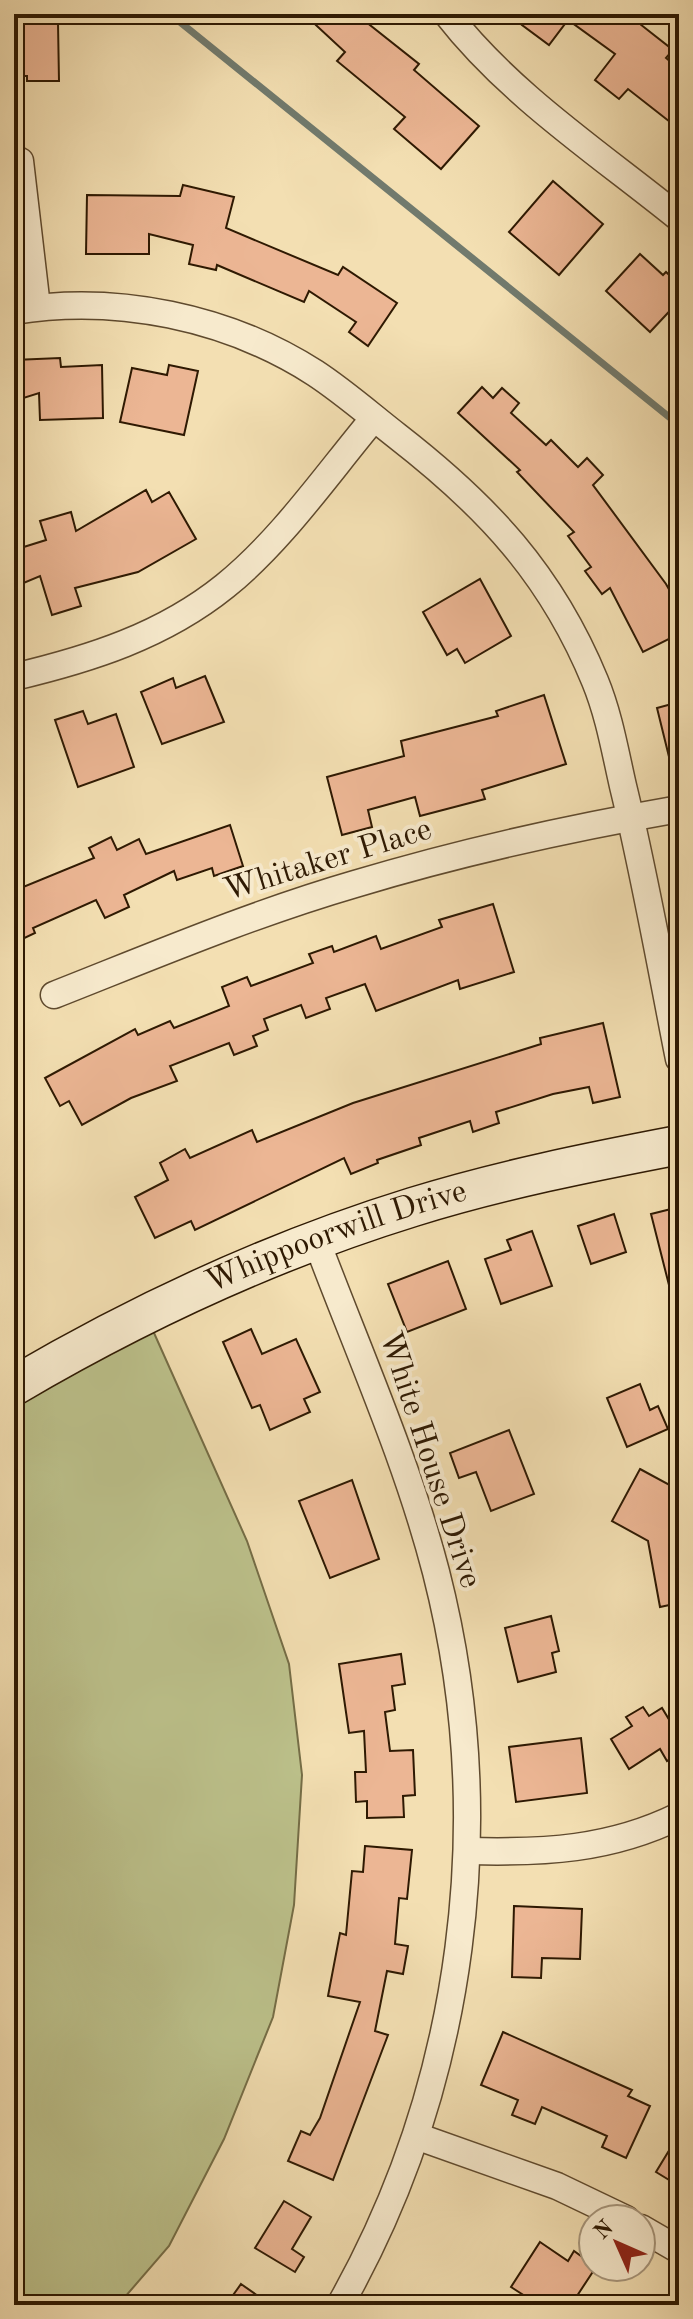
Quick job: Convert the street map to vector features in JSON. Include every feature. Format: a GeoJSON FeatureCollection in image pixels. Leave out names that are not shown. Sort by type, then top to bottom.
{"type":"FeatureCollection","features":[{"type":"Feature","properties":{"kind":"street"},"geometry":{"type":"LineString","coordinates":[[447,14],[510,82],[679,218]]}},
{"type":"Feature","properties":{"kind":"street"},"geometry":{"type":"LineString","coordinates":[[20,161],[25,309],[79,305],[136,309],[219,329],[297,363],[374,418],[488,513],[550,594],[596,684],[631,817],[679,1059]]}},
{"type":"Feature","properties":{"kind":"street"},"geometry":{"type":"LineString","coordinates":[[14,677],[79,661],[132,641],[182,615],[225,586],[264,548],[374,418]]}},
{"type":"Feature","properties":{"kind":"street","name":"Whitaker Place"},"geometry":{"type":"LineString","coordinates":[[54,995],[282,907],[352,884],[631,817],[679,809]]}},
{"type":"Feature","properties":{"kind":"street","name":"Whippoorwill Drive"},"geometry":{"type":"LineString","coordinates":[[14,1386],[174,1300],[317,1242],[460,1193],[679,1145]]}},
{"type":"Feature","properties":{"kind":"street","name":"White House Drive"},"geometry":{"type":"LineString","coordinates":[[317,1242],[413,1499],[436,1574],[462,1723],[468,1851],[451,2002],[416,2136],[377,2232],[340,2305]]}},
{"type":"Feature","properties":{"kind":"street"},"geometry":{"type":"LineString","coordinates":[[468,1851],[521,1853],[589,1847],[628,1838],[679,1816]]}},
{"type":"Feature","properties":{"kind":"street"},"geometry":{"type":"LineString","coordinates":[[416,2136],[557,2186],[593,2203]]}},
{"type":"Feature","properties":{"kind":"street"},"geometry":{"type":"LineString","coordinates":[[657,2237],[679,2250]]}},
{"type":"Feature","properties":{"kind":"green space"},"geometry":{"type":"Polygon","coordinates":[[[150,1324],[247,1541],[289,1664],[302,1775],[294,1905],[273,2017],[224,2139],[169,2246],[118,2305],[14,2305],[14,1406],[150,1324]]]}},
{"type":"Feature","properties":{"kind":"building"},"geometry":{"type":"Polygon","coordinates":[[[304,14],[356,14],[419,64],[414,70],[479,126],[441,169],[394,129],[405,117],[337,61],[345,52],[304,14]]]}},
{"type":"Feature","properties":{"kind":"building"},"geometry":{"type":"Polygon","coordinates":[[[530,14],[623,14],[640,24],[673,50],[666,58],[679,69],[679,129],[628,89],[619,99],[595,80],[615,54],[568,20],[549,45],[522,25],[530,14]]]}},
{"type":"Feature","properties":{"kind":"building"},"geometry":{"type":"Polygon","coordinates":[[[58,23],[59,81],[27,81],[27,76],[14,76],[14,24],[58,23]]]}},
{"type":"Feature","properties":{"kind":"building"},"geometry":{"type":"Polygon","coordinates":[[[553,181],[603,224],[559,275],[509,232],[553,181]]]}},
{"type":"Feature","properties":{"kind":"building"},"geometry":{"type":"Polygon","coordinates":[[[183,185],[234,197],[226,228],[338,275],[343,267],[397,303],[368,346],[349,332],[356,322],[309,291],[304,302],[217,265],[216,270],[189,264],[193,245],[149,234],[149,254],[86,254],[87,195],[180,196],[183,185]]]}},
{"type":"Feature","properties":{"kind":"building"},"geometry":{"type":"Polygon","coordinates":[[[640,254],[663,275],[666,272],[679,284],[679,301],[650,332],[606,291],[640,254]]]}},
{"type":"Feature","properties":{"kind":"building"},"geometry":{"type":"Polygon","coordinates":[[[60,358],[61,367],[102,365],[103,418],[40,420],[39,393],[14,401],[14,360],[60,358]]]}},
{"type":"Feature","properties":{"kind":"building"},"geometry":{"type":"Polygon","coordinates":[[[169,365],[198,371],[184,435],[120,422],[132,368],[167,375],[169,365]]]}},
{"type":"Feature","properties":{"kind":"building"},"geometry":{"type":"Polygon","coordinates":[[[482,387],[493,398],[502,388],[519,403],[511,413],[546,445],[551,440],[578,467],[587,458],[603,475],[593,485],[666,584],[679,607],[679,634],[643,652],[610,588],[602,594],[585,571],[591,567],[568,536],[574,532],[517,472],[520,470],[458,413],[482,387]]]}},
{"type":"Feature","properties":{"kind":"building"},"geometry":{"type":"Polygon","coordinates":[[[146,490],[152,502],[169,492],[196,539],[138,572],[75,588],[81,606],[52,615],[40,576],[14,587],[14,550],[46,540],[40,521],[71,512],[76,531],[146,490]]]}},
{"type":"Feature","properties":{"kind":"building"},"geometry":{"type":"Polygon","coordinates":[[[480,579],[511,636],[465,663],[457,649],[447,655],[423,612],[480,579]]]}},
{"type":"Feature","properties":{"kind":"building"},"geometry":{"type":"Polygon","coordinates":[[[205,676],[224,722],[162,744],[141,692],[173,678],[176,688],[205,676]]]}},
{"type":"Feature","properties":{"kind":"building"},"geometry":{"type":"Polygon","coordinates":[[[544,695],[566,764],[482,790],[485,799],[420,816],[415,797],[368,810],[372,827],[342,835],[327,777],[404,756],[401,741],[498,716],[496,711],[544,695]]]}},
{"type":"Feature","properties":{"kind":"building"},"geometry":{"type":"Polygon","coordinates":[[[679,702],[679,769],[672,769],[657,708],[679,702]]]}},
{"type":"Feature","properties":{"kind":"building"},"geometry":{"type":"Polygon","coordinates":[[[83,711],[88,724],[116,714],[134,767],[78,787],[55,720],[83,711]]]}},
{"type":"Feature","properties":{"kind":"building"},"geometry":{"type":"Polygon","coordinates":[[[230,825],[243,866],[214,876],[212,868],[177,880],[174,871],[124,895],[129,907],[105,918],[96,900],[33,928],[35,933],[14,943],[14,886],[16,890],[94,858],[89,848],[111,837],[117,850],[139,839],[146,854],[230,825]]]}},
{"type":"Feature","properties":{"kind":"building"},"geometry":{"type":"Polygon","coordinates":[[[493,904],[514,972],[460,989],[458,980],[376,1011],[365,984],[326,998],[330,1009],[306,1018],[301,1005],[264,1019],[268,1030],[253,1036],[257,1046],[234,1055],[229,1043],[170,1066],[177,1081],[131,1098],[82,1125],[69,1101],[60,1106],[45,1078],[135,1029],[138,1035],[170,1021],[174,1028],[229,1006],[222,987],[247,977],[251,986],[313,963],[309,954],[332,946],[334,952],[376,936],[381,949],[442,927],[439,920],[493,904]]]}},
{"type":"Feature","properties":{"kind":"building"},"geometry":{"type":"Polygon","coordinates":[[[603,1023],[620,1097],[593,1103],[589,1087],[553,1094],[496,1112],[499,1123],[473,1132],[470,1121],[419,1138],[421,1145],[377,1160],[378,1163],[351,1174],[344,1158],[195,1230],[191,1221],[155,1238],[135,1197],[168,1180],[160,1163],[185,1149],[190,1158],[252,1130],[257,1142],[353,1103],[541,1044],[540,1038],[603,1023]]]}},
{"type":"Feature","properties":{"kind":"building"},"geometry":{"type":"Polygon","coordinates":[[[671,1209],[673,1219],[679,1218],[679,1296],[672,1297],[651,1214],[671,1209]]]}},
{"type":"Feature","properties":{"kind":"building"},"geometry":{"type":"Polygon","coordinates":[[[614,1214],[626,1252],[591,1264],[578,1226],[614,1214]]]}},
{"type":"Feature","properties":{"kind":"building"},"geometry":{"type":"Polygon","coordinates":[[[532,1231],[552,1286],[501,1304],[485,1259],[511,1250],[507,1240],[532,1231]]]}},
{"type":"Feature","properties":{"kind":"building"},"geometry":{"type":"Polygon","coordinates":[[[448,1261],[466,1309],[407,1332],[388,1284],[448,1261]]]}},
{"type":"Feature","properties":{"kind":"building"},"geometry":{"type":"Polygon","coordinates":[[[251,1329],[262,1354],[296,1339],[320,1392],[304,1399],[310,1412],[270,1430],[260,1405],[252,1408],[223,1342],[251,1329]]]}},
{"type":"Feature","properties":{"kind":"building"},"geometry":{"type":"Polygon","coordinates":[[[640,1384],[650,1410],[658,1406],[668,1429],[627,1447],[607,1398],[640,1384]]]}},
{"type":"Feature","properties":{"kind":"building"},"geometry":{"type":"Polygon","coordinates":[[[509,1430],[534,1494],[491,1511],[476,1472],[459,1478],[450,1453],[509,1430]]]}},
{"type":"Feature","properties":{"kind":"building"},"geometry":{"type":"Polygon","coordinates":[[[640,1469],[679,1490],[679,1603],[660,1607],[648,1541],[612,1521],[640,1469]]]}},
{"type":"Feature","properties":{"kind":"building"},"geometry":{"type":"Polygon","coordinates":[[[352,1480],[379,1559],[330,1578],[299,1501],[352,1480]]]}},
{"type":"Feature","properties":{"kind":"building"},"geometry":{"type":"Polygon","coordinates":[[[551,1616],[559,1651],[552,1653],[556,1672],[518,1682],[505,1628],[551,1616]]]}},
{"type":"Feature","properties":{"kind":"building"},"geometry":{"type":"Polygon","coordinates":[[[401,1654],[405,1684],[392,1686],[395,1710],[385,1712],[390,1751],[413,1750],[415,1795],[403,1796],[404,1817],[367,1818],[367,1801],[356,1802],[355,1772],[366,1772],[364,1731],[349,1733],[339,1664],[401,1654]]]}},
{"type":"Feature","properties":{"kind":"building"},"geometry":{"type":"Polygon","coordinates":[[[643,1707],[649,1716],[662,1708],[679,1736],[679,1753],[667,1761],[660,1749],[629,1769],[611,1739],[632,1726],[626,1717],[643,1707]]]}},
{"type":"Feature","properties":{"kind":"building"},"geometry":{"type":"Polygon","coordinates":[[[581,1738],[587,1793],[516,1802],[509,1747],[581,1738]]]}},
{"type":"Feature","properties":{"kind":"building"},"geometry":{"type":"Polygon","coordinates":[[[365,1846],[412,1850],[407,1899],[399,1898],[395,1944],[408,1946],[403,1974],[387,1971],[375,2031],[388,2035],[333,2180],[288,2161],[301,2131],[310,2135],[320,2118],[360,2002],[328,1996],[340,1933],[346,1935],[352,1871],[363,1872],[365,1846]]]}},
{"type":"Feature","properties":{"kind":"building"},"geometry":{"type":"Polygon","coordinates":[[[514,1906],[582,1909],[580,1959],[542,1958],[541,1978],[512,1977],[514,1906]]]}},
{"type":"Feature","properties":{"kind":"building"},"geometry":{"type":"Polygon","coordinates":[[[503,2032],[632,2090],[628,2096],[650,2106],[626,2158],[602,2147],[607,2136],[542,2107],[535,2124],[512,2115],[518,2100],[481,2085],[503,2032]]]}},
{"type":"Feature","properties":{"kind":"building"},"geometry":{"type":"Polygon","coordinates":[[[679,2134],[679,2186],[656,2172],[679,2134]]]}},
{"type":"Feature","properties":{"kind":"building"},"geometry":{"type":"Polygon","coordinates":[[[284,2201],[311,2217],[292,2249],[304,2257],[295,2272],[255,2248],[284,2201]]]}},
{"type":"Feature","properties":{"kind":"building"},"geometry":{"type":"Polygon","coordinates":[[[540,2242],[568,2261],[574,2251],[577,2253],[577,2283],[585,2283],[571,2305],[539,2305],[511,2287],[540,2242]]]}},
{"type":"Feature","properties":{"kind":"building"},"geometry":{"type":"Polygon","coordinates":[[[241,2284],[271,2305],[226,2305],[241,2284]]]}},
{"type":"Feature","properties":{"kind":"waterway"},"geometry":{"type":"LineString","coordinates":[[170,14],[679,425]]}}]}
